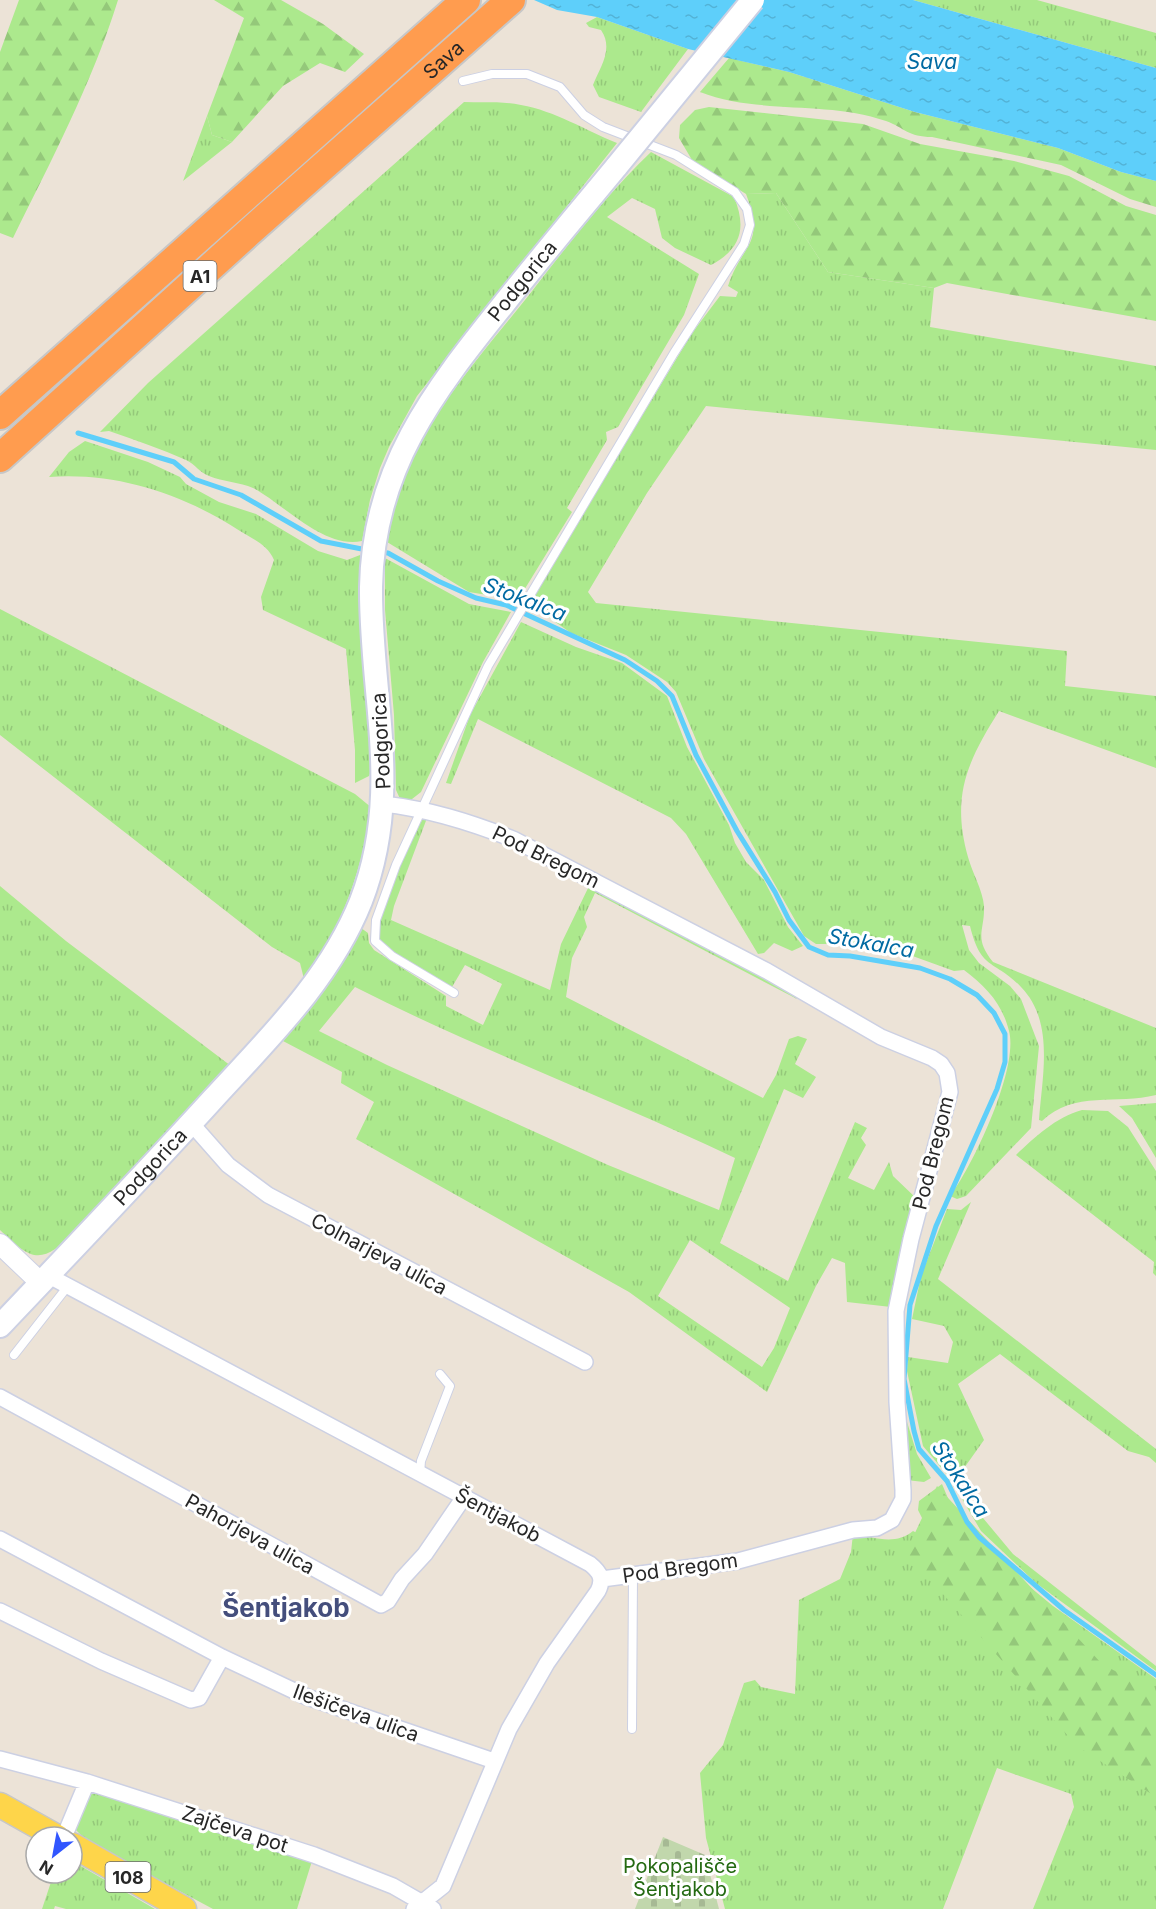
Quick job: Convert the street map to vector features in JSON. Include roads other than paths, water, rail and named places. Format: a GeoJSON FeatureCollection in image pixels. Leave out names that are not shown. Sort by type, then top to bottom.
{"type":"FeatureCollection","features":[{"type":"Feature","properties":{"kind":"highway","name":"Sava"},"geometry":{"type":"LineString","coordinates":[[0,415],[465,0]]}},
{"type":"Feature","properties":{"kind":"highway","name":"Sava"},"geometry":{"type":"LineString","coordinates":[[0,458],[511,0]]}},
{"type":"Feature","properties":{"kind":"main road","name":"Podgorica"},"geometry":{"type":"LineString","coordinates":[[0,1326],[52,1282],[294,1008],[339,946],[360,904],[374,864],[384,804],[383,745],[372,626],[372,569],[376,533],[392,476],[423,410],[474,341],[753,0]]}},
{"type":"Feature","properties":{"kind":"main road"},"geometry":{"type":"LineString","coordinates":[[0,1805],[36,1825]]}},
{"type":"Feature","properties":{"kind":"main road","name":"108"},"geometry":{"type":"LineString","coordinates":[[84,1852],[184,1909]]}},
{"type":"Feature","properties":{"kind":"street","name":"Pod Bregom"},"geometry":{"type":"LineString","coordinates":[[384,804],[422,808],[483,827],[587,876],[767,971],[881,1037],[932,1058],[942,1064],[946,1073],[950,1092],[910,1239],[896,1311],[897,1402],[903,1490],[898,1511],[892,1520],[877,1528],[854,1530],[738,1561],[602,1579]]}},
{"type":"Feature","properties":{"kind":"street","name":"Colnarjeva ulica"},"geometry":{"type":"LineString","coordinates":[[191,1123],[228,1165],[268,1195],[585,1362]]}},
{"type":"Feature","properties":{"kind":"street"},"geometry":{"type":"LineString","coordinates":[[0,1244],[52,1282]]}},
{"type":"Feature","properties":{"kind":"street","name":"Šentjakob"},"geometry":{"type":"LineString","coordinates":[[52,1282],[590,1564],[600,1573],[602,1579]]}},
{"type":"Feature","properties":{"kind":"street","name":"Pahorjeva ulica"},"geometry":{"type":"LineString","coordinates":[[0,1397],[381,1605],[388,1601],[402,1579],[425,1554],[464,1497]]}},
{"type":"Feature","properties":{"kind":"street","name":"Ilešičeva ulica"},"geometry":{"type":"LineString","coordinates":[[0,1539],[222,1657],[322,1703],[494,1761]]}},
{"type":"Feature","properties":{"kind":"street"},"geometry":{"type":"LineString","coordinates":[[423,1907],[443,1886],[494,1761],[536,1683],[593,1600],[602,1579]]}},
{"type":"Feature","properties":{"kind":"street"},"geometry":{"type":"LineString","coordinates":[[0,1611],[101,1661],[195,1701],[199,1698],[222,1657]]}},
{"type":"Feature","properties":{"kind":"street","name":"Zajčeva pot"},"geometry":{"type":"LineString","coordinates":[[0,1759],[87,1782],[314,1855],[393,1886],[423,1907]]}},
{"type":"Feature","properties":{"kind":"street"},"geometry":{"type":"LineString","coordinates":[[69,1825],[87,1782]]}},
{"type":"Feature","properties":{"kind":"lane"},"geometry":{"type":"LineString","coordinates":[[454,993],[380,948],[375,941],[376,920],[422,808],[446,761],[488,666],[674,353],[744,244],[750,225],[747,209],[735,192],[676,155],[603,127],[584,115],[560,87],[527,74],[492,74],[463,81]]}},
{"type":"Feature","properties":{"kind":"lane"},"geometry":{"type":"LineString","coordinates":[[14,1355],[52,1282]]}},
{"type":"Feature","properties":{"kind":"lane"},"geometry":{"type":"LineString","coordinates":[[420,1475],[421,1461],[450,1386],[441,1374]]}},
{"type":"Feature","properties":{"kind":"lane"},"geometry":{"type":"LineString","coordinates":[[632,1728],[633,1575]]}},
{"type":"Feature","properties":{"kind":"water","name":"Sava"},"geometry":{"type":"Polygon","coordinates":[[[534,0],[913,0],[1156,68],[1156,181],[1121,172],[1058,148],[915,112],[789,72],[688,49],[597,17],[557,10],[534,0]]]}},
{"type":"Feature","properties":{"kind":"waterway","name":"Stokalca"},"geometry":{"type":"LineString","coordinates":[[78,433],[174,462],[194,479],[241,495],[321,541],[367,550]]}},
{"type":"Feature","properties":{"kind":"waterway","name":"Stokalca"},"geometry":{"type":"LineString","coordinates":[[379,552],[388,553],[438,581],[476,598],[506,605],[625,660],[657,681],[672,696],[696,755],[737,831],[775,892],[789,920],[809,947],[828,955],[850,956],[920,968],[950,979],[977,995],[994,1013],[1005,1034],[1005,1062],[997,1089],[936,1226],[910,1305],[904,1379],[914,1431],[919,1449],[947,1481],[967,1522],[979,1537],[1064,1610],[1156,1675]]}},
{"type":"Feature","properties":{"kind":"district","name":"Šentjakob"},"geometry":{"type":"Point","coordinates":[286,1607]}},
{"type":"Feature","properties":{"kind":"park label","name":"Pokopališče Šentjakob"},"geometry":{"type":"Point","coordinates":[680,1878]}}]}
